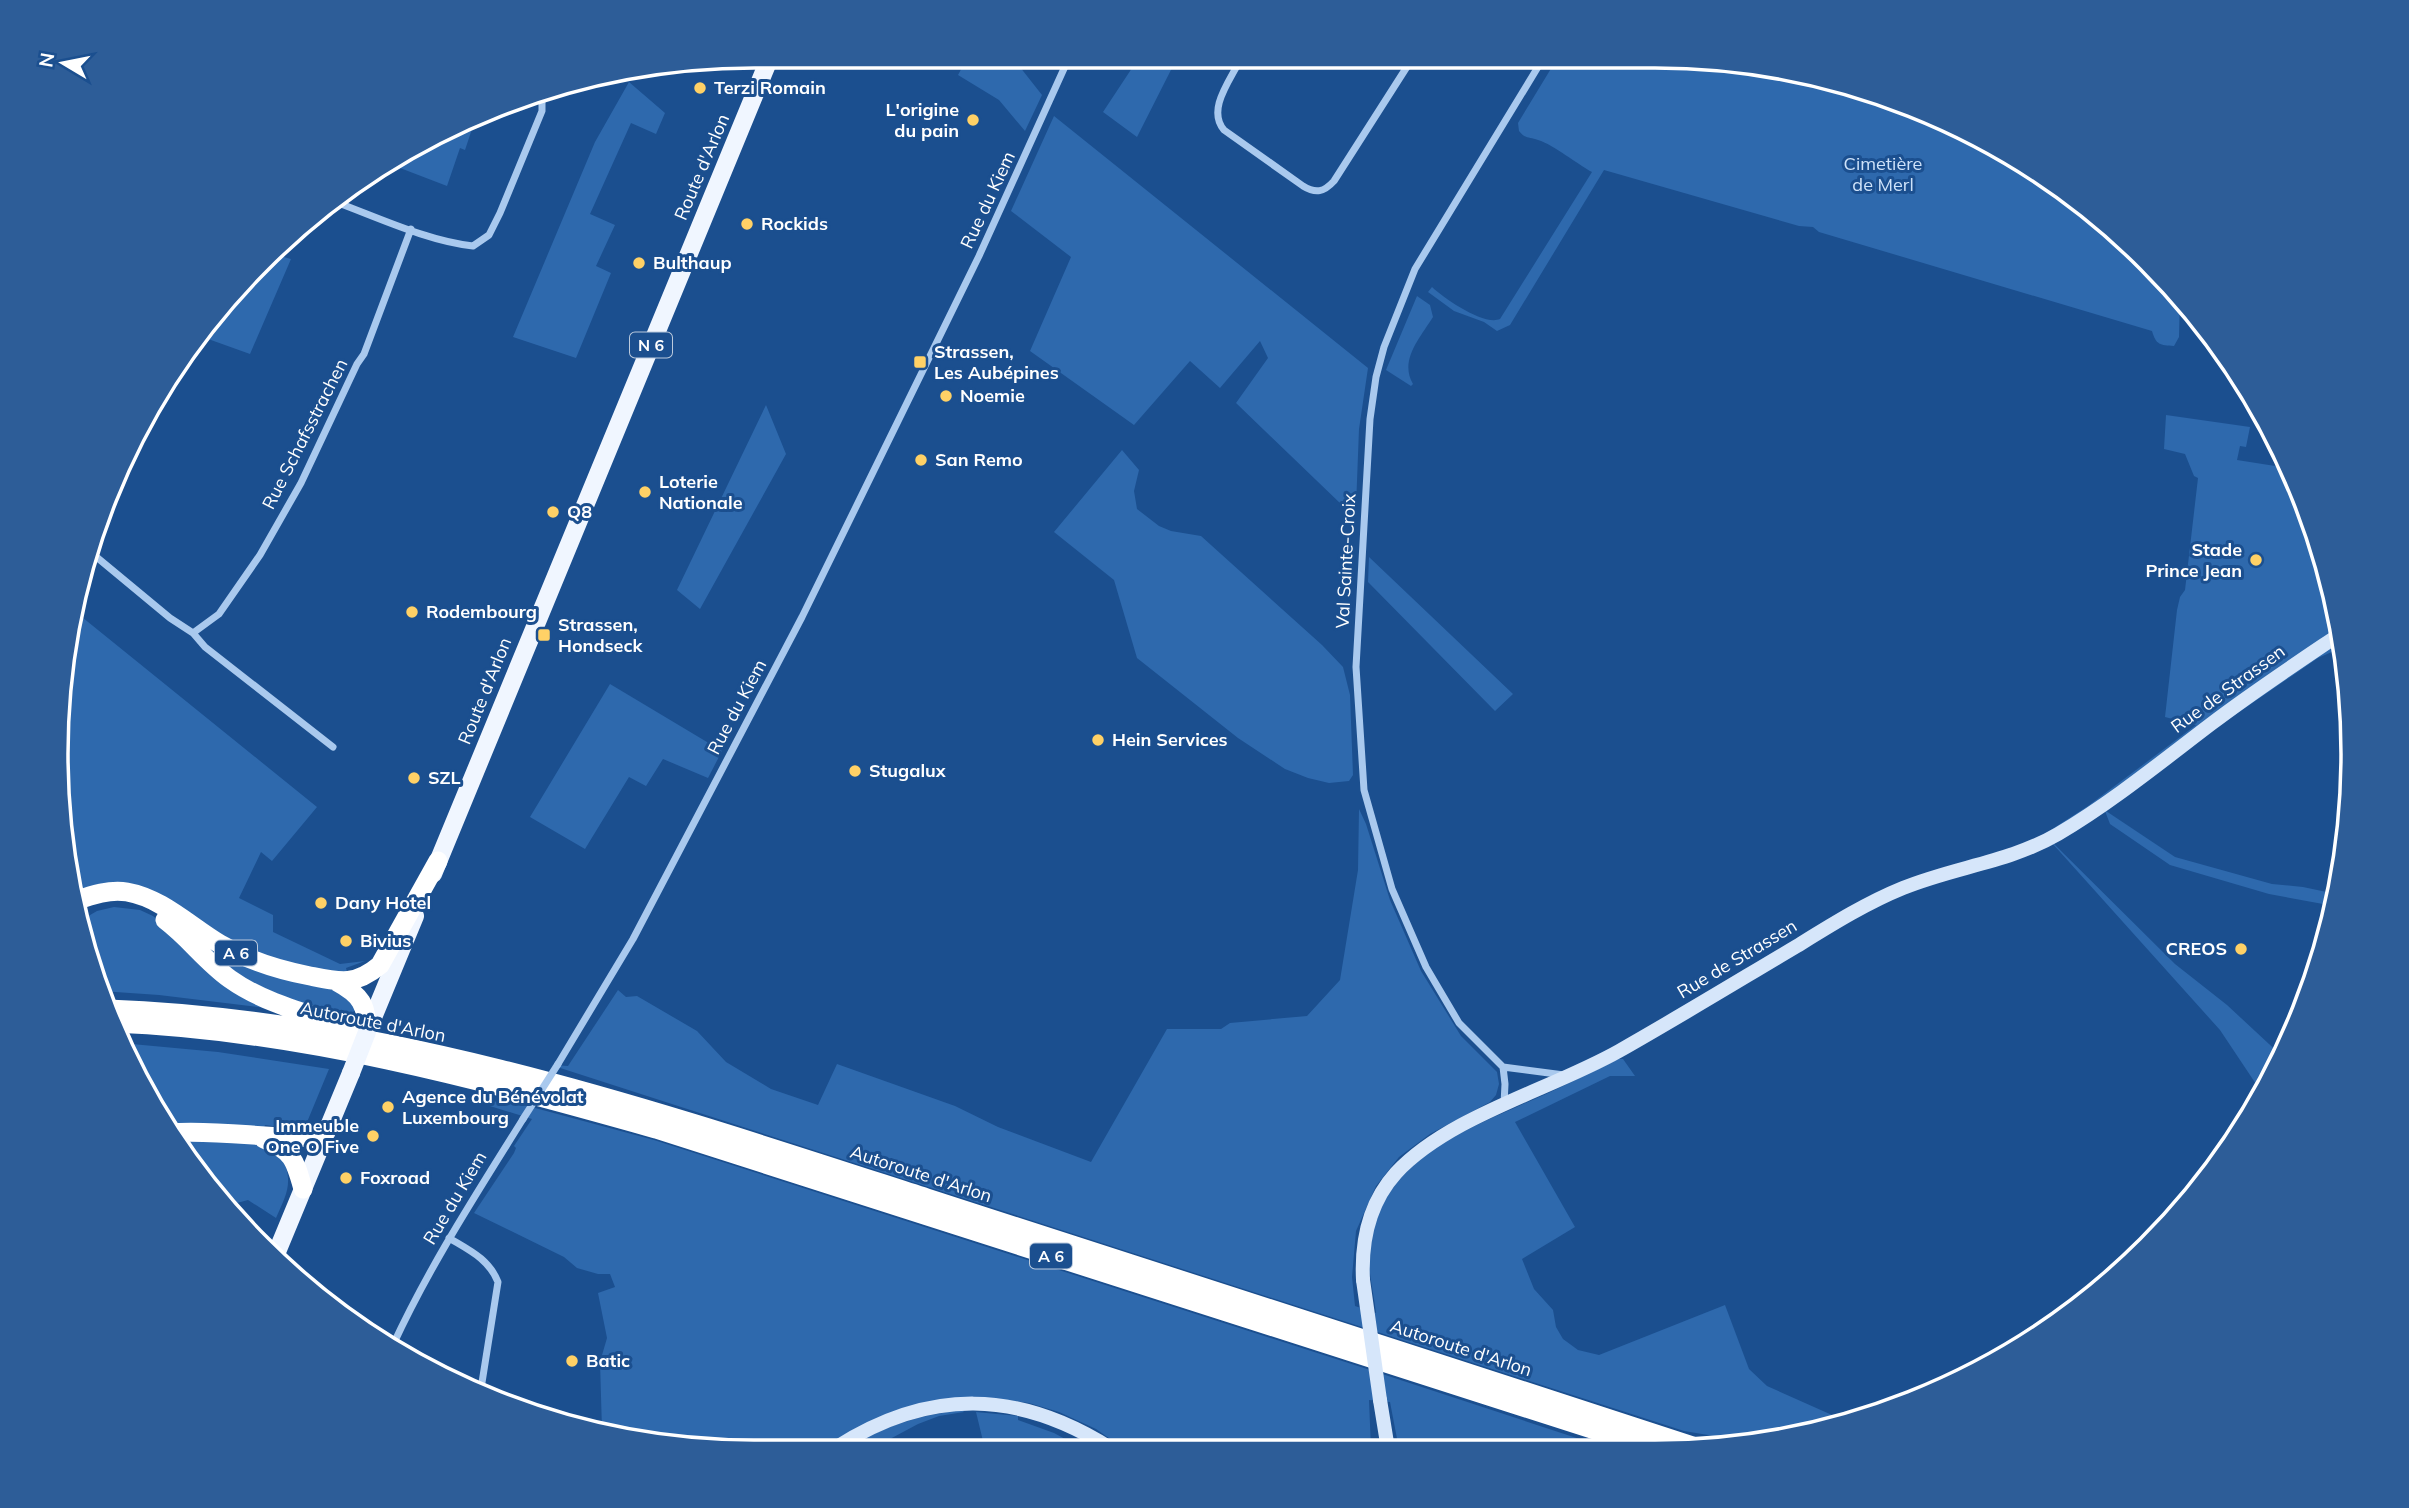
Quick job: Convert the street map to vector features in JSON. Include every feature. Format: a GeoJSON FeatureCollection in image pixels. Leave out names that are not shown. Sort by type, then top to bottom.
{"type":"FeatureCollection","features":[{"type":"Feature","properties":{"kind":"highway","name":"A 6"},"geometry":{"type":"LineString","coordinates":[[84,899],[112,891],[130,892],[249,960],[287,972],[337,982],[352,982],[367,976],[380,965],[438,861]]}},
{"type":"Feature","properties":{"kind":"highway","name":"A 6"},"geometry":{"type":"LineString","coordinates":[[85,904],[112,896],[145,899]]}},
{"type":"Feature","properties":{"kind":"highway"},"geometry":{"type":"LineString","coordinates":[[87,911],[113,902],[143,906],[170,923],[213,966],[252,992],[409,1048]]}},
{"type":"Feature","properties":{"kind":"highway","name":"A 6"},"geometry":{"type":"LineString","coordinates":[[337,982],[360,998],[369,1021]]}},
{"type":"Feature","properties":{"kind":"highway","name":"Autoroute d'Arlon"},"geometry":{"type":"LineString","coordinates":[[118,1010],[255,1022],[409,1048],[514,1073],[690,1123],[1672,1439]]}},
{"type":"Feature","properties":{"kind":"highway","name":"Autoroute d'Arlon"},"geometry":{"type":"LineString","coordinates":[[124,1024],[184,1028],[305,1044],[442,1071],[537,1095],[656,1129],[1626,1440]]}},
{"type":"Feature","properties":{"kind":"highway"},"geometry":{"type":"LineString","coordinates":[[183,1134],[233,1132],[300,1139],[324,1137]]}},
{"type":"Feature","properties":{"kind":"highway"},"geometry":{"type":"LineString","coordinates":[[257,1136],[279,1145],[291,1154],[303,1189]]}},
{"type":"Feature","properties":{"kind":"main road","name":"Route d'Arlon"},"geometry":{"type":"LineString","coordinates":[[279,1248],[351,1073],[369,1021],[438,861],[766,68]]}},
{"type":"Feature","properties":{"kind":"main road","name":"Rue de Strassen"},"geometry":{"type":"LineString","coordinates":[[1387,1440],[1363,1280],[1362,1255],[1373,1209],[1394,1175],[1412,1158],[1461,1125],[1572,1076],[1619,1051],[1883,897],[1938,876],[2009,856],[2056,835],[2136,781],[2279,674],[2331,640]]}},
{"type":"Feature","properties":{"kind":"main road"},"geometry":{"type":"LineString","coordinates":[[851,1440],[897,1417],[936,1407],[966,1404],[1008,1406],[1046,1415],[1096,1440]]}},
{"type":"Feature","properties":{"kind":"street","name":"Rue du Kiem"},"geometry":{"type":"LineString","coordinates":[[396,1339],[419,1290],[449,1238],[633,939],[796,629],[979,256],[1064,68]]}},
{"type":"Feature","properties":{"kind":"street"},"geometry":{"type":"LineString","coordinates":[[1236,68],[1217,108],[1218,122],[1224,130],[1310,191],[1327,189],[1334,181],[1406,68]]}},
{"type":"Feature","properties":{"kind":"street","name":"Val Sainte-Croix"},"geometry":{"type":"LineString","coordinates":[[1503,1067],[1484,1051],[1459,1023],[1426,967],[1392,889],[1363,785],[1356,667],[1370,419],[1376,377],[1384,347],[1415,270],[1537,68]]}},
{"type":"Feature","properties":{"kind":"street"},"geometry":{"type":"LineString","coordinates":[[344,205],[461,245],[473,246],[489,235],[542,111],[542,103]]}},
{"type":"Feature","properties":{"kind":"street","name":"Rue Schafsstrachen"},"geometry":{"type":"LineString","coordinates":[[193,633],[219,614],[260,555],[301,483],[357,363],[364,354],[411,229]]}},
{"type":"Feature","properties":{"kind":"street"},"geometry":{"type":"LineString","coordinates":[[98,558],[170,618],[193,633],[205,647],[333,747]]}},
{"type":"Feature","properties":{"kind":"street"},"geometry":{"type":"LineString","coordinates":[[1504,1106],[1503,1067],[1572,1076]]}},
{"type":"Feature","properties":{"kind":"street"},"geometry":{"type":"LineString","coordinates":[[449,1238],[482,1258],[493,1268],[498,1282],[482,1383]]}},
{"type":"Feature","properties":{"kind":"green space"},"geometry":{"type":"Polygon","coordinates":[[[962,68],[1021,68],[1042,95],[1025,131],[999,100],[958,75],[962,68]]]}},
{"type":"Feature","properties":{"kind":"green space"},"geometry":{"type":"Polygon","coordinates":[[[1132,68],[1172,68],[1137,137],[1103,112],[1132,68]]]}},
{"type":"Feature","properties":{"kind":"green space","name":"Cimetière de Merl"},"geometry":{"type":"Polygon","coordinates":[[[1551,68],[1655,68],[1745,74],[1789,81],[1875,105],[1917,120],[1998,160],[2072,210],[2107,238],[2171,302],[2180,313],[2179,337],[2174,346],[2162,345],[2157,342],[2152,331],[1819,232],[1813,227],[1799,226],[1604,170],[1510,325],[1497,331],[1484,322],[1454,311],[1428,292],[1432,287],[1475,315],[1484,319],[1500,319],[1592,172],[1551,146],[1526,137],[1519,131],[1518,123],[1551,68]]]}},
{"type":"Feature","properties":{"kind":"green space"},"geometry":{"type":"Polygon","coordinates":[[[629,82],[665,113],[656,134],[631,123],[590,214],[615,225],[596,266],[611,273],[576,358],[513,337],[595,142],[629,82]]]}},
{"type":"Feature","properties":{"kind":"green space"},"geometry":{"type":"Polygon","coordinates":[[[1054,116],[1368,368],[1359,429],[1356,507],[1342,505],[1236,403],[1268,358],[1260,341],[1220,388],[1190,361],[1134,425],[1030,351],[1071,257],[1011,211],[1054,116]]]}},
{"type":"Feature","properties":{"kind":"green space"},"geometry":{"type":"Polygon","coordinates":[[[472,129],[465,150],[460,148],[447,186],[399,168],[472,129]]]}},
{"type":"Feature","properties":{"kind":"green space"},"geometry":{"type":"Polygon","coordinates":[[[282,257],[291,259],[250,354],[208,339],[269,269],[282,257]]]}},
{"type":"Feature","properties":{"kind":"green space"},"geometry":{"type":"Polygon","coordinates":[[[1417,296],[1430,305],[1433,317],[1417,341],[1410,358],[1408,366],[1413,384],[1411,386],[1386,370],[1417,296]]]}},
{"type":"Feature","properties":{"kind":"green space"},"geometry":{"type":"Polygon","coordinates":[[[766,405],[786,454],[700,609],[677,590],[766,405]]]}},
{"type":"Feature","properties":{"kind":"green space"},"geometry":{"type":"Polygon","coordinates":[[[2166,415],[2250,427],[2246,447],[2240,446],[2237,460],[2277,466],[2289,492],[2317,577],[2328,620],[2330,632],[2327,634],[2333,651],[2318,658],[2216,728],[2106,811],[2175,857],[2272,884],[2327,892],[2324,904],[2269,894],[2170,865],[2110,824],[2105,811],[2053,843],[2175,964],[2227,1005],[2274,1049],[2256,1084],[2220,1030],[2052,843],[2046,833],[2088,806],[2196,725],[2165,717],[2177,610],[2185,590],[2198,478],[2194,476],[2185,454],[2164,449],[2166,415]]]}},
{"type":"Feature","properties":{"kind":"green space"},"geometry":{"type":"Polygon","coordinates":[[[1122,450],[1139,470],[1134,491],[1137,509],[1159,526],[1201,536],[1343,667],[1350,695],[1353,775],[1349,781],[1329,783],[1285,769],[1238,738],[1137,658],[1114,580],[1054,532],[1122,450]]]}},
{"type":"Feature","properties":{"kind":"green space"},"geometry":{"type":"Polygon","coordinates":[[[1369,557],[1513,694],[1495,711],[1368,582],[1369,557]]]}},
{"type":"Feature","properties":{"kind":"green space"},"geometry":{"type":"Polygon","coordinates":[[[82,617],[317,807],[272,861],[261,852],[239,898],[273,915],[273,932],[340,964],[365,961],[346,968],[348,975],[286,964],[243,948],[162,897],[83,894],[74,844],[68,754],[74,664],[82,617]]]}},
{"type":"Feature","properties":{"kind":"green space"},"geometry":{"type":"Polygon","coordinates":[[[610,684],[722,751],[708,778],[663,759],[646,786],[629,777],[585,849],[530,817],[610,684]]]}},
{"type":"Feature","properties":{"kind":"green space"},"geometry":{"type":"Polygon","coordinates":[[[1359,809],[1390,900],[1421,971],[1461,1036],[1497,1072],[1499,1084],[1496,1095],[1490,1102],[1430,1134],[1399,1157],[1376,1186],[1356,1231],[1352,1277],[1355,1306],[1376,1313],[1369,1249],[1376,1220],[1388,1195],[1404,1174],[1446,1142],[1470,1129],[1623,1059],[1635,1076],[1610,1076],[1515,1122],[1575,1227],[1522,1259],[1534,1289],[1553,1310],[1556,1327],[1563,1339],[1578,1350],[1599,1355],[1725,1305],[1749,1369],[1767,1386],[1833,1416],[1789,1427],[1745,1434],[1717,1436],[1684,1431],[551,1065],[568,1066],[618,990],[626,997],[637,996],[697,1031],[726,1062],[771,1089],[818,1105],[837,1064],[955,1106],[998,1127],[1091,1162],[1167,1029],[1221,1029],[1230,1023],[1307,1016],[1340,980],[1358,870],[1359,809]]]}},
{"type":"Feature","properties":{"kind":"green space"},"geometry":{"type":"Polygon","coordinates":[[[114,907],[140,910],[153,916],[266,1008],[111,992],[88,916],[114,907]]]}},
{"type":"Feature","properties":{"kind":"green space"},"geometry":{"type":"Polygon","coordinates":[[[207,944],[285,976],[346,994],[357,1007],[351,1015],[282,996],[235,971],[212,953],[207,944]]]}},
{"type":"Feature","properties":{"kind":"green space"},"geometry":{"type":"Polygon","coordinates":[[[133,1044],[218,1052],[329,1069],[305,1127],[294,1129],[265,1125],[264,1128],[179,1127],[133,1044]]]}},
{"type":"Feature","properties":{"kind":"green space"},"geometry":{"type":"Polygon","coordinates":[[[464,1098],[524,1105],[654,1140],[1583,1440],[1397,1440],[1390,1402],[1369,1400],[1371,1440],[1112,1440],[1096,1429],[1059,1412],[1029,1403],[994,1398],[884,1416],[841,1440],[709,1438],[664,1434],[602,1422],[600,1362],[607,1338],[598,1293],[615,1287],[610,1274],[598,1274],[577,1268],[564,1257],[474,1213],[514,1153],[514,1146],[532,1119],[464,1098]]]}},
{"type":"Feature","properties":{"kind":"green space"},"geometry":{"type":"Polygon","coordinates":[[[188,1140],[254,1143],[283,1158],[288,1182],[276,1218],[248,1200],[237,1203],[188,1140]]]}},
{"type":"Feature","properties":{"kind":"green space"},"geometry":{"type":"Polygon","coordinates":[[[962,1410],[964,1412],[939,1416],[888,1440],[864,1440],[904,1422],[962,1410]]]}},
{"type":"Feature","properties":{"kind":"green space"},"geometry":{"type":"Polygon","coordinates":[[[976,1412],[1018,1416],[1018,1420],[1067,1440],[983,1440],[976,1412]]]}},
{"type":"Feature","properties":{"kind":"place","name":"Terzi Romain"},"geometry":{"type":"Point","coordinates":[700,88]}},
{"type":"Feature","properties":{"kind":"place","name":"L'origine du pain"},"geometry":{"type":"Point","coordinates":[973,120]}},
{"type":"Feature","properties":{"kind":"place","name":"Rockids"},"geometry":{"type":"Point","coordinates":[747,224]}},
{"type":"Feature","properties":{"kind":"place","name":"Bulthaup"},"geometry":{"type":"Point","coordinates":[639,263]}},
{"type":"Feature","properties":{"kind":"place","name":"Strassen, Les Aubépines"},"geometry":{"type":"Point","coordinates":[920,362]}},
{"type":"Feature","properties":{"kind":"place","name":"Noemie"},"geometry":{"type":"Point","coordinates":[946,396]}},
{"type":"Feature","properties":{"kind":"place","name":"San Remo"},"geometry":{"type":"Point","coordinates":[921,460]}},
{"type":"Feature","properties":{"kind":"place","name":"Loterie Nationale"},"geometry":{"type":"Point","coordinates":[645,492]}},
{"type":"Feature","properties":{"kind":"place","name":"Q8"},"geometry":{"type":"Point","coordinates":[553,512]}},
{"type":"Feature","properties":{"kind":"place","name":"Stade Prince Jean"},"geometry":{"type":"Point","coordinates":[2256,560]}},
{"type":"Feature","properties":{"kind":"place","name":"Rodembourg"},"geometry":{"type":"Point","coordinates":[412,612]}},
{"type":"Feature","properties":{"kind":"place","name":"Strassen, Hondseck"},"geometry":{"type":"Point","coordinates":[544,635]}},
{"type":"Feature","properties":{"kind":"place","name":"Hein Services"},"geometry":{"type":"Point","coordinates":[1098,740]}},
{"type":"Feature","properties":{"kind":"place","name":"Stugalux"},"geometry":{"type":"Point","coordinates":[855,771]}},
{"type":"Feature","properties":{"kind":"place","name":"SZL"},"geometry":{"type":"Point","coordinates":[414,778]}},
{"type":"Feature","properties":{"kind":"place","name":"Dany Hotel"},"geometry":{"type":"Point","coordinates":[321,903]}},
{"type":"Feature","properties":{"kind":"place","name":"Bivius"},"geometry":{"type":"Point","coordinates":[346,941]}},
{"type":"Feature","properties":{"kind":"place","name":"CREOS"},"geometry":{"type":"Point","coordinates":[2241,949]}},
{"type":"Feature","properties":{"kind":"place","name":"Agence du Bénévolat Luxembourg"},"geometry":{"type":"Point","coordinates":[388,1107]}},
{"type":"Feature","properties":{"kind":"place","name":"Immeuble One O Five"},"geometry":{"type":"Point","coordinates":[373,1136]}},
{"type":"Feature","properties":{"kind":"place","name":"Foxroad"},"geometry":{"type":"Point","coordinates":[346,1178]}},
{"type":"Feature","properties":{"kind":"place","name":"Batic"},"geometry":{"type":"Point","coordinates":[572,1361]}}]}
